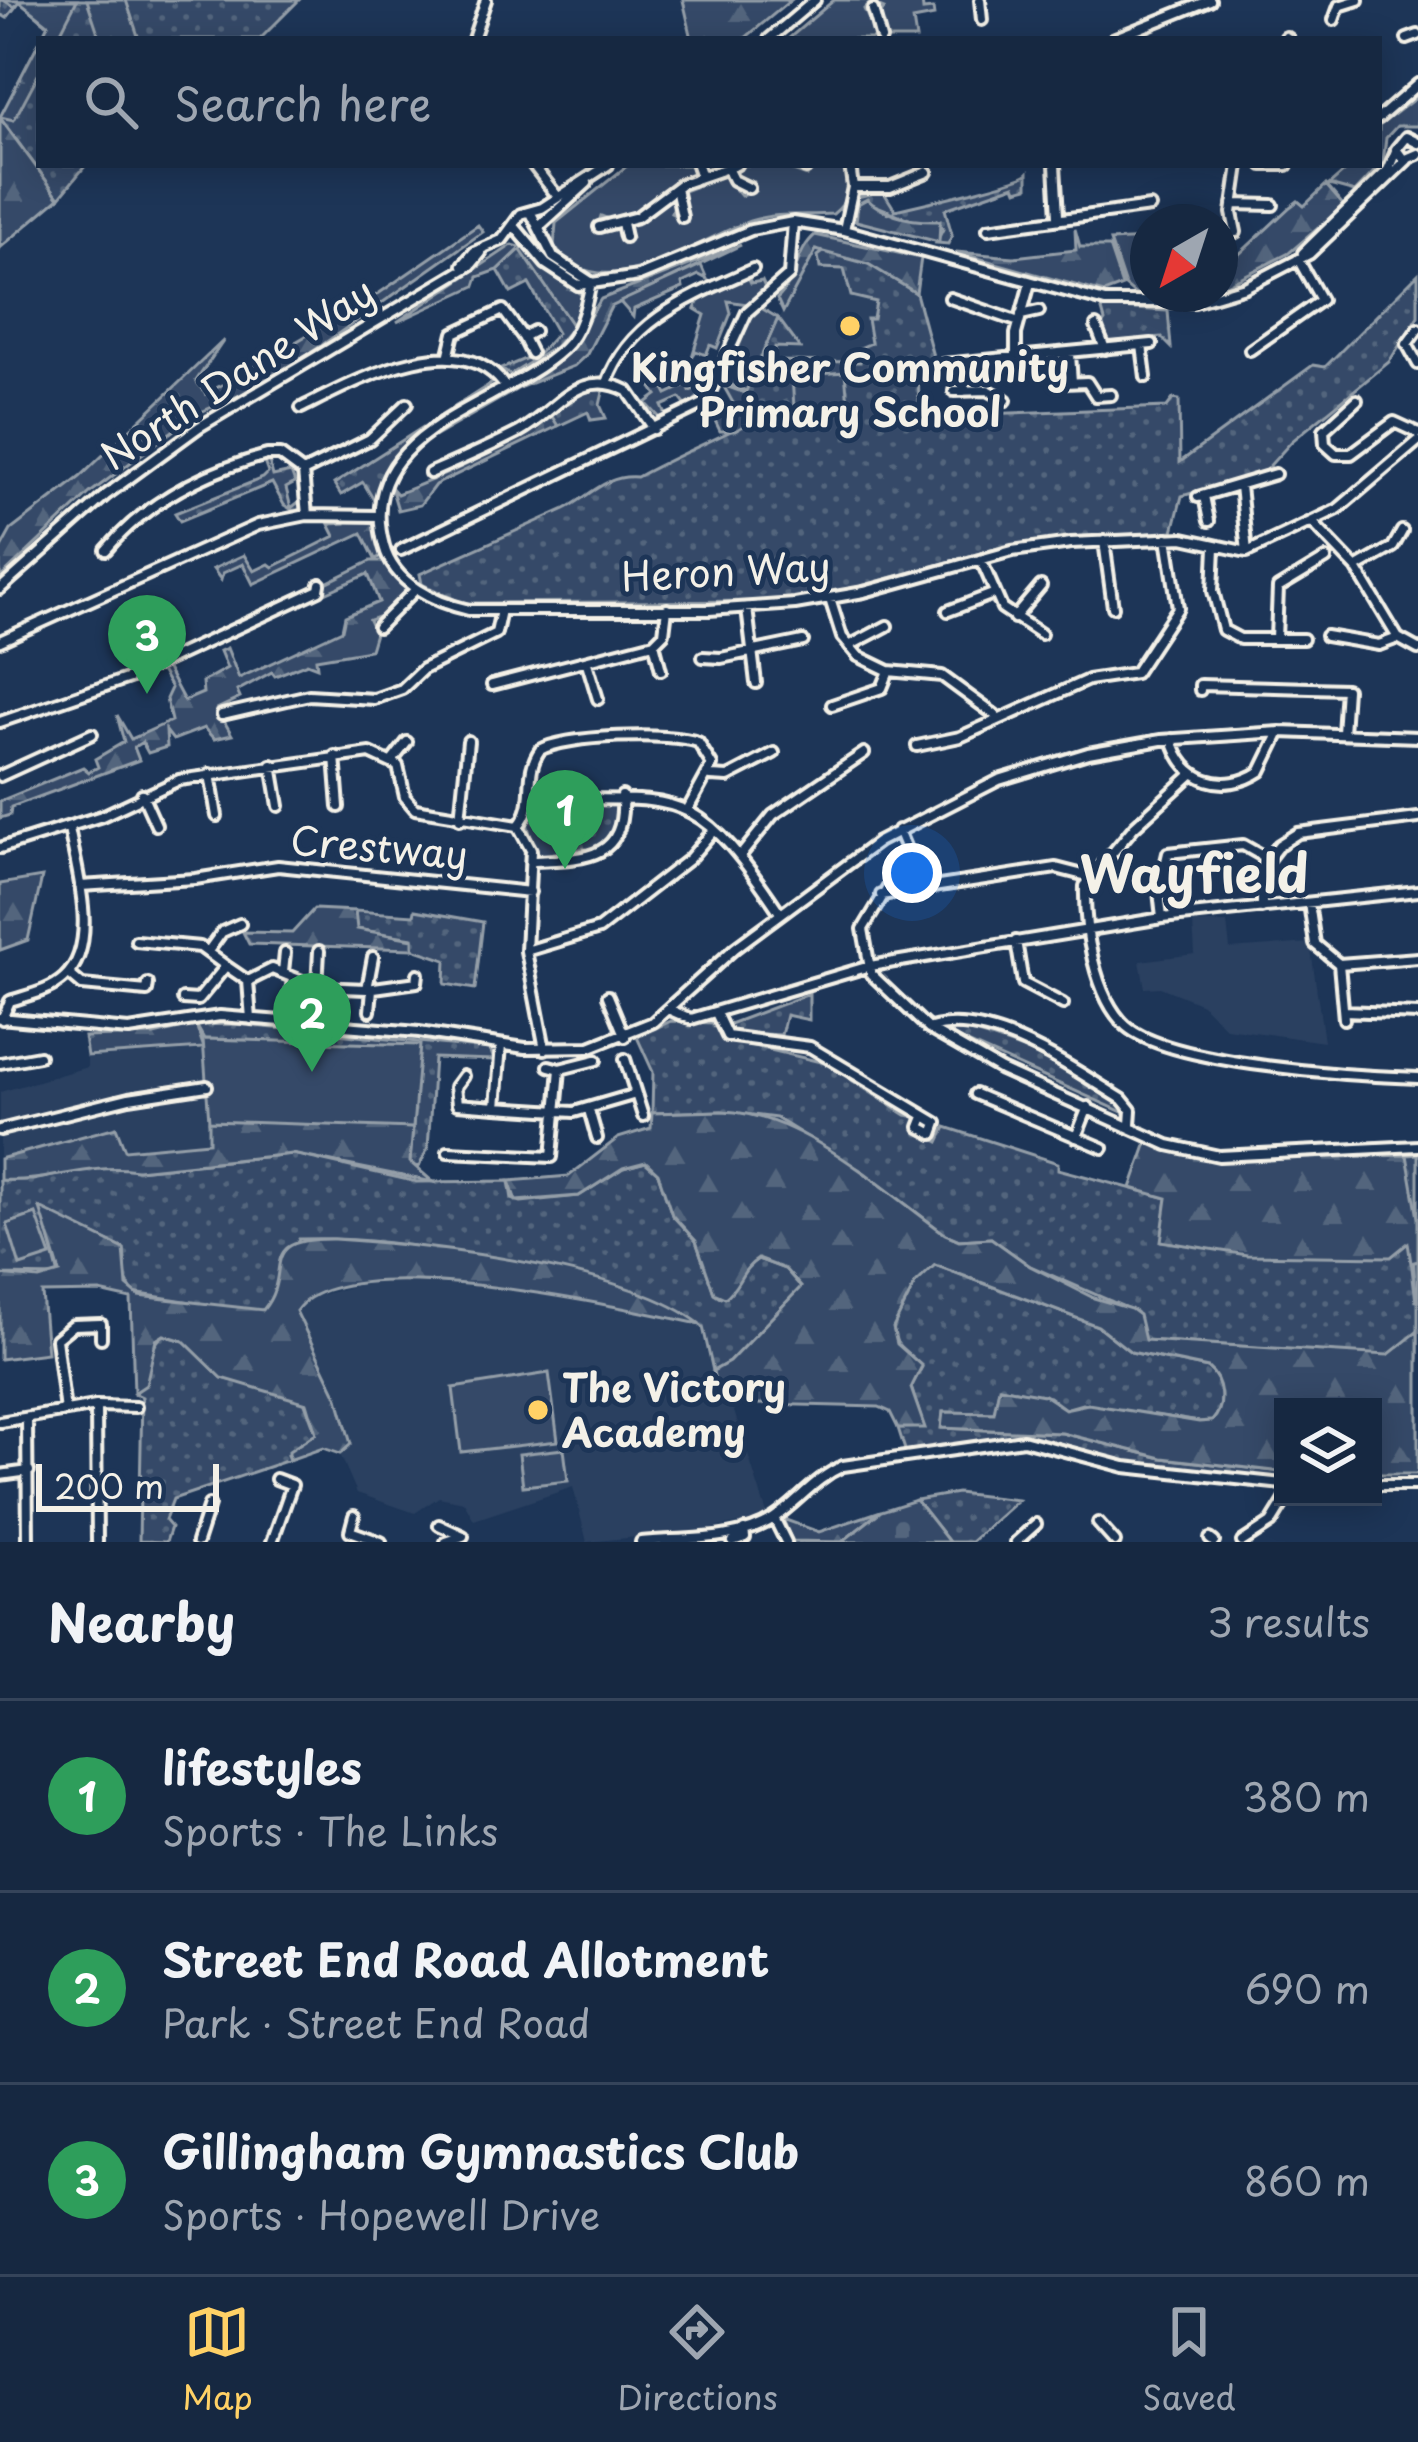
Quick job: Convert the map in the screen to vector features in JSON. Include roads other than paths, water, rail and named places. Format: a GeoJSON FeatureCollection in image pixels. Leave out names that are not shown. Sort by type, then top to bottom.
{"type":"FeatureCollection","features":[{"type":"Feature","properties":{"kind":"street"},"geometry":{"type":"LineString","coordinates":[[474,36],[486,0]]}},
{"type":"Feature","properties":{"kind":"street"},"geometry":{"type":"LineString","coordinates":[[773,36],[815,0]]}},
{"type":"Feature","properties":{"kind":"street"},"geometry":{"type":"LineString","coordinates":[[980,0],[982,20]]}},
{"type":"Feature","properties":{"kind":"street"},"geometry":{"type":"LineString","coordinates":[[1120,36],[1210,0]]}},
{"type":"Feature","properties":{"kind":"street"},"geometry":{"type":"LineString","coordinates":[[1334,20],[1339,5],[1358,0]]}},
{"type":"Feature","properties":{"kind":"street"},"geometry":{"type":"LineString","coordinates":[[873,10],[880,36]]}},
{"type":"Feature","properties":{"kind":"street"},"geometry":{"type":"LineString","coordinates":[[1407,40],[1418,35]]}},
{"type":"Feature","properties":{"kind":"street"},"geometry":{"type":"LineString","coordinates":[[1382,115],[1418,85]]}},
{"type":"Feature","properties":{"kind":"street"},"geometry":{"type":"LineString","coordinates":[[1298,259],[1388,170],[1400,140],[1416,139]]}},
{"type":"Feature","properties":{"kind":"street"},"geometry":{"type":"LineString","coordinates":[[515,226],[562,277],[578,285],[639,276],[752,230],[793,222],[844,230],[1105,302],[1177,304],[1245,287],[1298,259],[1414,160],[1396,151]]}},
{"type":"Feature","properties":{"kind":"street"},"geometry":{"type":"LineString","coordinates":[[591,282],[553,257],[530,213],[556,202],[604,168]]}},
{"type":"Feature","properties":{"kind":"street"},"geometry":{"type":"LineString","coordinates":[[698,168],[701,177]]}},
{"type":"Feature","properties":{"kind":"street"},"geometry":{"type":"LineString","coordinates":[[599,227],[644,214],[676,188],[729,168]]}},
{"type":"Feature","properties":{"kind":"street"},"geometry":{"type":"LineString","coordinates":[[732,168],[733,181],[749,188]]}},
{"type":"Feature","properties":{"kind":"street"},"geometry":{"type":"LineString","coordinates":[[844,230],[853,188],[850,168]]}},
{"type":"Feature","properties":{"kind":"street"},"geometry":{"type":"LineString","coordinates":[[1055,168],[1058,216]]}},
{"type":"Feature","properties":{"kind":"street"},"geometry":{"type":"LineString","coordinates":[[1233,204],[1239,168]]}},
{"type":"Feature","properties":{"kind":"street"},"geometry":{"type":"LineString","coordinates":[[536,170],[556,202]]}},
{"type":"Feature","properties":{"kind":"street"},"geometry":{"type":"LineString","coordinates":[[853,188],[890,187],[927,172]]}},
{"type":"Feature","properties":{"kind":"street"},"geometry":{"type":"LineString","coordinates":[[676,188],[682,217]]}},
{"type":"Feature","properties":{"kind":"street"},"geometry":{"type":"LineString","coordinates":[[524,238],[541,227],[556,202]]}},
{"type":"Feature","properties":{"kind":"street"},"geometry":{"type":"LineString","coordinates":[[1238,204],[1273,205]]}},
{"type":"Feature","properties":{"kind":"street"},"geometry":{"type":"LineString","coordinates":[[988,229],[1130,209]]}},
{"type":"Feature","properties":{"kind":"street","name":"North Dane Way"},"geometry":{"type":"LineString","coordinates":[[0,589],[161,454],[462,266],[475,252],[482,253],[502,240],[519,216],[530,213]]}},
{"type":"Feature","properties":{"kind":"street"},"geometry":{"type":"LineString","coordinates":[[401,550],[654,429],[712,396],[747,312],[789,275],[793,222]]}},
{"type":"Feature","properties":{"kind":"street"},"geometry":{"type":"LineString","coordinates":[[622,223],[626,237]]}},
{"type":"Feature","properties":{"kind":"street","name":"North Dane Way"},"geometry":{"type":"LineString","coordinates":[[502,240],[524,238]]}},
{"type":"Feature","properties":{"kind":"street"},"geometry":{"type":"LineString","coordinates":[[1250,350],[1321,300],[1298,259]]}},
{"type":"Feature","properties":{"kind":"street"},"geometry":{"type":"LineString","coordinates":[[608,383],[622,354],[656,318],[753,268]]}},
{"type":"Feature","properties":{"kind":"street","name":"Heron Way"},"geometry":{"type":"LineString","coordinates":[[591,282],[570,342],[405,450],[381,495],[384,545],[392,563],[416,589],[440,603],[501,610],[747,608],[830,599],[981,559],[1104,541],[1167,538],[1247,552]]}},
{"type":"Feature","properties":{"kind":"street"},"geometry":{"type":"LineString","coordinates":[[586,302],[609,282]]}},
{"type":"Feature","properties":{"kind":"street"},"geometry":{"type":"LineString","coordinates":[[1016,358],[1030,283]]}},
{"type":"Feature","properties":{"kind":"street"},"geometry":{"type":"LineString","coordinates":[[950,298],[1020,318],[1039,311]]}},
{"type":"Feature","properties":{"kind":"street"},"geometry":{"type":"LineString","coordinates":[[448,358],[454,333],[502,310],[531,353]]}},
{"type":"Feature","properties":{"kind":"street"},"geometry":{"type":"LineString","coordinates":[[1096,326],[1105,349]]}},
{"type":"Feature","properties":{"kind":"street"},"geometry":{"type":"LineString","coordinates":[[1418,329],[1407,344],[1418,364]]}},
{"type":"Feature","properties":{"kind":"street"},"geometry":{"type":"LineString","coordinates":[[523,337],[534,331]]}},
{"type":"Feature","properties":{"kind":"street"},"geometry":{"type":"LineString","coordinates":[[943,364],[1147,345],[1146,377]]}},
{"type":"Feature","properties":{"kind":"street"},"geometry":{"type":"LineString","coordinates":[[1070,354],[1068,382],[1088,382],[1096,397],[1111,395]]}},
{"type":"Feature","properties":{"kind":"street"},"geometry":{"type":"LineString","coordinates":[[301,407],[408,364],[448,358],[482,363],[504,386]]}},
{"type":"Feature","properties":{"kind":"street"},"geometry":{"type":"LineString","coordinates":[[962,364],[959,391],[988,390],[1006,400]]}},
{"type":"Feature","properties":{"kind":"street"},"geometry":{"type":"LineString","coordinates":[[430,472],[524,429],[564,394],[608,383],[633,394],[654,429]]}},
{"type":"Feature","properties":{"kind":"street"},"geometry":{"type":"LineString","coordinates":[[1240,486],[1247,552],[1338,509],[1418,437],[1394,422],[1351,454],[1336,454],[1325,444],[1324,430],[1357,400]]}},
{"type":"Feature","properties":{"kind":"street"},"geometry":{"type":"LineString","coordinates":[[303,472],[370,439],[407,404]]}},
{"type":"Feature","properties":{"kind":"street"},"geometry":{"type":"LineString","coordinates":[[106,550],[151,506],[223,470],[280,455],[303,472],[307,515]]}},
{"type":"Feature","properties":{"kind":"street"},"geometry":{"type":"LineString","coordinates":[[1208,521],[1201,496],[1276,475]]}},
{"type":"Feature","properties":{"kind":"street"},"geometry":{"type":"LineString","coordinates":[[0,641],[258,524],[307,515],[380,516]]}},
{"type":"Feature","properties":{"kind":"street"},"geometry":{"type":"LineString","coordinates":[[1313,523],[1356,568],[1398,638],[1418,649]]}},
{"type":"Feature","properties":{"kind":"street"},"geometry":{"type":"LineString","coordinates":[[1356,568],[1394,547],[1402,531]]}},
{"type":"Feature","properties":{"kind":"street"},"geometry":{"type":"LineString","coordinates":[[916,746],[952,739],[1088,680],[1124,677],[1140,668],[1178,608],[1167,538]]}},
{"type":"Feature","properties":{"kind":"street"},"geometry":{"type":"LineString","coordinates":[[1104,541],[1113,607]]}},
{"type":"Feature","properties":{"kind":"street"},"geometry":{"type":"LineString","coordinates":[[1215,548],[1213,591],[1222,630],[1240,639],[1303,639]]}},
{"type":"Feature","properties":{"kind":"street"},"geometry":{"type":"LineString","coordinates":[[981,559],[993,594],[1014,618],[1041,634]]}},
{"type":"Feature","properties":{"kind":"street"},"geometry":{"type":"LineString","coordinates":[[1276,638],[1278,588],[1326,559]]}},
{"type":"Feature","properties":{"kind":"street"},"geometry":{"type":"LineString","coordinates":[[0,722],[129,678],[319,590],[320,584]]}},
{"type":"Feature","properties":{"kind":"street"},"geometry":{"type":"LineString","coordinates":[[1014,618],[1041,586]]}},
{"type":"Feature","properties":{"kind":"street"},"geometry":{"type":"LineString","coordinates":[[378,627],[416,589]]}},
{"type":"Feature","properties":{"kind":"street"},"geometry":{"type":"LineString","coordinates":[[948,611],[993,594]]}},
{"type":"Feature","properties":{"kind":"street"},"geometry":{"type":"LineString","coordinates":[[830,599],[849,646],[889,671],[942,676],[997,716]]}},
{"type":"Feature","properties":{"kind":"street"},"geometry":{"type":"LineString","coordinates":[[747,608],[756,683]]}},
{"type":"Feature","properties":{"kind":"street"},"geometry":{"type":"LineString","coordinates":[[492,685],[654,644],[664,634],[668,609]]}},
{"type":"Feature","properties":{"kind":"street"},"geometry":{"type":"LineString","coordinates":[[222,715],[309,695],[374,699],[402,689],[423,669],[496,633],[501,610]]}},
{"type":"Feature","properties":{"kind":"street"},"geometry":{"type":"LineString","coordinates":[[849,646],[887,626]]}},
{"type":"Feature","properties":{"kind":"street"},"geometry":{"type":"LineString","coordinates":[[1326,636],[1379,645],[1398,638]]}},
{"type":"Feature","properties":{"kind":"street"},"geometry":{"type":"LineString","coordinates":[[703,656],[803,641]]}},
{"type":"Feature","properties":{"kind":"street"},"geometry":{"type":"LineString","coordinates":[[654,644],[661,670]]}},
{"type":"Feature","properties":{"kind":"street"},"geometry":{"type":"LineString","coordinates":[[587,663],[598,699]]}},
{"type":"Feature","properties":{"kind":"street"},"geometry":{"type":"LineString","coordinates":[[832,705],[882,688],[889,671]]}},
{"type":"Feature","properties":{"kind":"street"},"geometry":{"type":"LineString","coordinates":[[1200,689],[1200,685],[1257,684],[1346,689],[1343,733]]}},
{"type":"Feature","properties":{"kind":"street"},"geometry":{"type":"LineString","coordinates":[[1172,739],[1192,774],[1215,784],[1241,782],[1268,762],[1280,732]]}},
{"type":"Feature","properties":{"kind":"street"},"geometry":{"type":"LineString","coordinates":[[69,828],[80,886],[80,941],[69,974],[10,1000],[1,1018],[129,1030],[206,1017],[250,1019],[419,1032],[501,1046],[590,1047],[625,1036],[668,1009],[780,913],[898,830],[999,780],[1088,753],[1172,739],[1280,732],[1418,737]]}},
{"type":"Feature","properties":{"kind":"street"},"geometry":{"type":"LineString","coordinates":[[0,776],[87,734]]}},
{"type":"Feature","properties":{"kind":"street"},"geometry":{"type":"LineString","coordinates":[[545,1049],[526,951],[532,861],[518,826],[531,799],[534,757],[546,746],[570,741],[691,739],[709,752],[711,776],[688,809]]}},
{"type":"Feature","properties":{"kind":"street"},"geometry":{"type":"LineString","coordinates":[[460,819],[468,741]]}},
{"type":"Feature","properties":{"kind":"street"},"geometry":{"type":"LineString","coordinates":[[393,760],[407,742]]}},
{"type":"Feature","properties":{"kind":"street"},"geometry":{"type":"LineString","coordinates":[[0,848],[69,828],[142,794],[210,774],[370,753],[393,760],[415,809],[518,826]]}},
{"type":"Feature","properties":{"kind":"street"},"geometry":{"type":"LineString","coordinates":[[711,776],[728,777],[774,753]]}},
{"type":"Feature","properties":{"kind":"street"},"geometry":{"type":"LineString","coordinates":[[741,855],[773,814],[864,753]]}},
{"type":"Feature","properties":{"kind":"street"},"geometry":{"type":"LineString","coordinates":[[335,756],[339,807]]}},
{"type":"Feature","properties":{"kind":"street"},"geometry":{"type":"LineString","coordinates":[[272,765],[279,806]]}},
{"type":"Feature","properties":{"kind":"street"},"geometry":{"type":"LineString","coordinates":[[210,774],[218,816]]}},
{"type":"Feature","properties":{"kind":"street"},"geometry":{"type":"LineString","coordinates":[[1192,774],[1134,827],[1090,877],[1085,894],[1090,929],[1102,986],[1118,1016],[1133,1031],[1256,1064],[1418,1078]]}},
{"type":"Feature","properties":{"kind":"street"},"geometry":{"type":"LineString","coordinates":[[142,794],[156,825]]}},
{"type":"Feature","properties":{"kind":"street"},"geometry":{"type":"LineString","coordinates":[[531,799],[622,796],[688,809],[741,855],[780,913]]}},
{"type":"Feature","properties":{"kind":"street"},"geometry":{"type":"LineString","coordinates":[[532,861],[586,857],[607,848],[620,831],[622,796]]}},
{"type":"Feature","properties":{"kind":"street"},"geometry":{"type":"LineString","coordinates":[[1262,908],[1259,882],[1266,858],[1298,833],[1418,818]]}},
{"type":"Feature","properties":{"kind":"street"},"geometry":{"type":"LineString","coordinates":[[526,951],[599,929],[689,859],[715,830]]}},
{"type":"Feature","properties":{"kind":"street"},"geometry":{"type":"LineString","coordinates":[[898,830],[908,854],[862,929],[879,986],[929,1029],[1001,1070],[1168,1145],[1219,1156],[1418,1145]]}},
{"type":"Feature","properties":{"kind":"street"},"geometry":{"type":"LineString","coordinates":[[1162,918],[1160,891],[1168,854],[1243,845],[1266,858]]}},
{"type":"Feature","properties":{"kind":"street","name":"Crestway"},"geometry":{"type":"LineString","coordinates":[[80,886],[195,879],[278,866],[530,892]]}},
{"type":"Feature","properties":{"kind":"street"},"geometry":{"type":"LineString","coordinates":[[880,895],[1056,868],[1090,877]]}},
{"type":"Feature","properties":{"kind":"street"},"geometry":{"type":"LineString","coordinates":[[668,1009],[686,1019],[717,1015],[870,966],[1162,918],[1418,891]]}},
{"type":"Feature","properties":{"kind":"street"},"geometry":{"type":"LineString","coordinates":[[1309,903],[1315,944],[1339,964],[1418,958]]}},
{"type":"Feature","properties":{"kind":"street"},"geometry":{"type":"LineString","coordinates":[[209,950],[222,932],[240,924]]}},
{"type":"Feature","properties":{"kind":"street"},"geometry":{"type":"LineString","coordinates":[[136,940],[209,950],[248,981]]}},
{"type":"Feature","properties":{"kind":"street"},"geometry":{"type":"LineString","coordinates":[[1016,941],[1023,983],[1059,1000]]}},
{"type":"Feature","properties":{"kind":"street"},"geometry":{"type":"LineString","coordinates":[[317,987],[320,951]]}},
{"type":"Feature","properties":{"kind":"street"},"geometry":{"type":"LineString","coordinates":[[283,972],[285,953]]}},
{"type":"Feature","properties":{"kind":"street"},"geometry":{"type":"LineString","coordinates":[[370,1011],[373,957]]}},
{"type":"Feature","properties":{"kind":"street"},"geometry":{"type":"LineString","coordinates":[[1339,964],[1344,1015],[1418,1014]]}},
{"type":"Feature","properties":{"kind":"street"},"geometry":{"type":"LineString","coordinates":[[183,999],[198,1000],[226,966]]}},
{"type":"Feature","properties":{"kind":"street"},"geometry":{"type":"LineString","coordinates":[[248,981],[260,971],[283,972],[317,987],[369,989],[417,982],[418,974]]}},
{"type":"Feature","properties":{"kind":"street"},"geometry":{"type":"LineString","coordinates":[[69,974],[82,985],[147,991],[148,983]]}},
{"type":"Feature","properties":{"kind":"street"},"geometry":{"type":"LineString","coordinates":[[293,978],[291,994],[303,996]]}},
{"type":"Feature","properties":{"kind":"street"},"geometry":{"type":"LineString","coordinates":[[248,981],[250,1019]]}},
{"type":"Feature","properties":{"kind":"street"},"geometry":{"type":"LineString","coordinates":[[608,996],[625,1036]]}},
{"type":"Feature","properties":{"kind":"street"},"geometry":{"type":"LineString","coordinates":[[717,1015],[727,1036],[781,1039],[810,1047],[924,1117]]}},
{"type":"Feature","properties":{"kind":"street"},"geometry":{"type":"LineString","coordinates":[[929,1029],[971,1025],[1025,1047],[1122,1100],[1131,1110],[1130,1125]]}},
{"type":"Feature","properties":{"kind":"street"},"geometry":{"type":"LineString","coordinates":[[496,1107],[501,1046]]}},
{"type":"Feature","properties":{"kind":"street"},"geometry":{"type":"LineString","coordinates":[[0,1063],[39,1056]]}},
{"type":"Feature","properties":{"kind":"street"},"geometry":{"type":"LineString","coordinates":[[625,1059],[643,1116]]}},
{"type":"Feature","properties":{"kind":"street"},"geometry":{"type":"LineString","coordinates":[[456,1150],[548,1159],[558,1113],[554,1067],[596,1060]]}},
{"type":"Feature","properties":{"kind":"street"},"geometry":{"type":"LineString","coordinates":[[463,1076],[455,1087],[457,1104],[558,1113],[589,1110],[636,1094]]}},
{"type":"Feature","properties":{"kind":"street"},"geometry":{"type":"LineString","coordinates":[[0,1130],[117,1100],[207,1086]]}},
{"type":"Feature","properties":{"kind":"street"},"geometry":{"type":"LineString","coordinates":[[974,1094],[1103,1148]]}},
{"type":"Feature","properties":{"kind":"street"},"geometry":{"type":"LineString","coordinates":[[1076,1137],[1088,1107]]}},
{"type":"Feature","properties":{"kind":"street"},"geometry":{"type":"LineString","coordinates":[[589,1110],[597,1138]]}},
{"type":"Feature","properties":{"kind":"street"},"geometry":{"type":"LineString","coordinates":[[64,1411],[56,1339],[82,1323],[101,1324],[101,1338]]}},
{"type":"Feature","properties":{"kind":"street"},"geometry":{"type":"LineString","coordinates":[[96,1406],[97,1542]]}},
{"type":"Feature","properties":{"kind":"street"},"geometry":{"type":"LineString","coordinates":[[0,1422],[96,1406],[136,1407]]}},
{"type":"Feature","properties":{"kind":"street"},"geometry":{"type":"LineString","coordinates":[[27,1418],[28,1542]]}},
{"type":"Feature","properties":{"kind":"street"},"geometry":{"type":"LineString","coordinates":[[641,1542],[704,1540],[744,1530],[774,1518],[824,1474],[843,1466],[1012,1440],[1125,1467],[1274,1483]]}},
{"type":"Feature","properties":{"kind":"street"},"geometry":{"type":"LineString","coordinates":[[0,1475],[29,1472]]}},
{"type":"Feature","properties":{"kind":"street"},"geometry":{"type":"LineString","coordinates":[[272,1542],[292,1485],[276,1479]]}},
{"type":"Feature","properties":{"kind":"street"},"geometry":{"type":"LineString","coordinates":[[1382,1485],[1418,1485]]}},
{"type":"Feature","properties":{"kind":"street"},"geometry":{"type":"LineString","coordinates":[[197,1542],[209,1505]]}},
{"type":"Feature","properties":{"kind":"street"},"geometry":{"type":"LineString","coordinates":[[1242,1542],[1270,1522],[1281,1506]]}},
{"type":"Feature","properties":{"kind":"street"},"geometry":{"type":"LineString","coordinates":[[354,1516],[350,1531],[381,1542]]}},
{"type":"Feature","properties":{"kind":"street"},"geometry":{"type":"LineString","coordinates":[[774,1518],[786,1542]]}},
{"type":"Feature","properties":{"kind":"street"},"geometry":{"type":"LineString","coordinates":[[1098,1523],[1115,1542]]}},
{"type":"Feature","properties":{"kind":"street"},"geometry":{"type":"LineString","coordinates":[[1016,1542],[1036,1524]]}},
{"type":"Feature","properties":{"kind":"street"},"geometry":{"type":"LineString","coordinates":[[439,1525],[463,1536],[446,1542]]}},
{"type":"Feature","properties":{"kind":"street"},"geometry":{"type":"LineString","coordinates":[[733,1542],[745,1538],[744,1530]]}},
{"type":"Feature","properties":{"kind":"place","name":"Kingfisher Community Primary School"},"geometry":{"type":"Point","coordinates":[850,326]}},
{"type":"Feature","properties":{"kind":"place","name":"Gillingham Gymnastics Club"},"geometry":{"type":"Point","coordinates":[147,694]}},
{"type":"Feature","properties":{"kind":"place","name":"lifestyles"},"geometry":{"type":"Point","coordinates":[565,869]}},
{"type":"Feature","properties":{"kind":"place","name":"Street End Road Allotment"},"geometry":{"type":"Point","coordinates":[312,1072]}},
{"type":"Feature","properties":{"kind":"place","name":"The Victory Academy"},"geometry":{"type":"Point","coordinates":[538,1410]}},
{"type":"Feature","properties":{"kind":"district","name":"Wayfield"},"geometry":{"type":"Point","coordinates":[1194,875]}}]}
